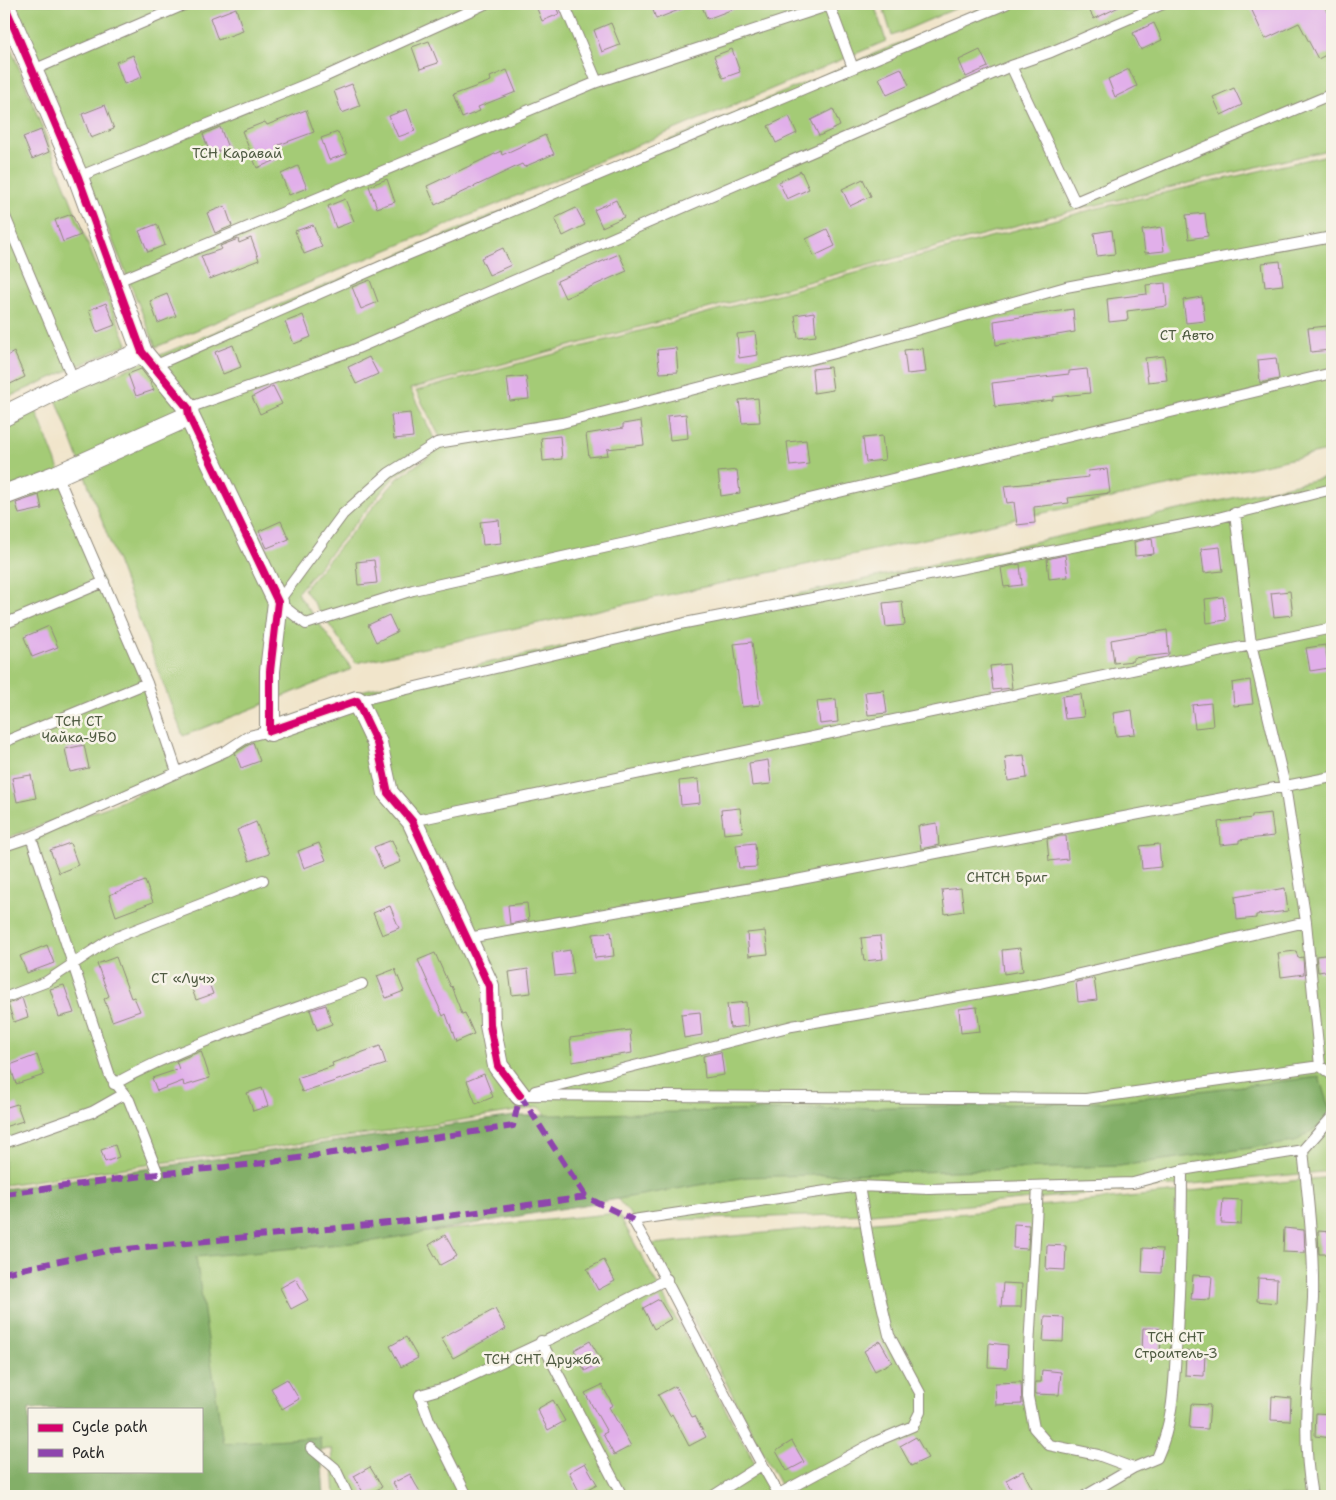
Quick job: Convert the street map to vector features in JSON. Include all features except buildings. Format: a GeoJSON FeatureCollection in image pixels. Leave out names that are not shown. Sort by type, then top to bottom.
{"type":"FeatureCollection","features":[{"type":"Feature","properties":{"kind":"street"},"geometry":{"type":"LineString","coordinates":[[4,4],[31,71],[78,177],[148,359],[188,412],[278,602],[270,672],[270,731],[356,701],[377,743],[388,792],[412,821],[489,986],[490,1025],[498,1066],[520,1095]]}},
{"type":"Feature","properties":{"kind":"street"},"geometry":{"type":"LineString","coordinates":[[4,416],[74,381],[148,359]]}},
{"type":"Feature","properties":{"kind":"street"},"geometry":{"type":"LineString","coordinates":[[4,495],[56,475],[188,412]]}},
{"type":"Feature","properties":{"kind":"lane"},"geometry":{"type":"LineString","coordinates":[[31,71],[186,4]]}},
{"type":"Feature","properties":{"kind":"lane"},"geometry":{"type":"LineString","coordinates":[[78,177],[324,77],[485,4]]}},
{"type":"Feature","properties":{"kind":"lane"},"geometry":{"type":"LineString","coordinates":[[564,4],[598,82]]}},
{"type":"Feature","properties":{"kind":"lane"},"geometry":{"type":"LineString","coordinates":[[118,281],[598,82],[830,4],[853,68]]}},
{"type":"Feature","properties":{"kind":"lane"},"geometry":{"type":"LineString","coordinates":[[148,359],[409,254],[1006,4]]}},
{"type":"Feature","properties":{"kind":"lane"},"geometry":{"type":"LineString","coordinates":[[188,412],[351,351],[1011,66],[1050,52],[1163,4]]}},
{"type":"Feature","properties":{"kind":"lane"},"geometry":{"type":"LineString","coordinates":[[1011,66],[1075,202],[1332,94]]}},
{"type":"Feature","properties":{"kind":"lane"},"geometry":{"type":"LineString","coordinates":[[4,214],[74,381]]}},
{"type":"Feature","properties":{"kind":"lane"},"geometry":{"type":"LineString","coordinates":[[1332,237],[1066,287],[846,350],[562,423],[437,443],[388,473],[344,514],[278,602],[306,624],[412,590],[644,540],[1332,373]]}},
{"type":"Feature","properties":{"kind":"lane"},"geometry":{"type":"LineString","coordinates":[[56,475],[147,683],[177,772]]}},
{"type":"Feature","properties":{"kind":"lane"},"geometry":{"type":"LineString","coordinates":[[356,701],[685,623],[1235,513],[1332,489]]}},
{"type":"Feature","properties":{"kind":"lane"},"geometry":{"type":"LineString","coordinates":[[1235,513],[1251,644],[1285,786],[1306,922],[1320,1066]]}},
{"type":"Feature","properties":{"kind":"lane"},"geometry":{"type":"LineString","coordinates":[[4,624],[104,582]]}},
{"type":"Feature","properties":{"kind":"lane"},"geometry":{"type":"LineString","coordinates":[[412,821],[683,766],[1332,628]]}},
{"type":"Feature","properties":{"kind":"lane"},"geometry":{"type":"LineString","coordinates":[[4,742],[147,683]]}},
{"type":"Feature","properties":{"kind":"lane"},"geometry":{"type":"LineString","coordinates":[[4,846],[226,751],[249,736],[270,731]]}},
{"type":"Feature","properties":{"kind":"lane"},"geometry":{"type":"LineString","coordinates":[[468,938],[791,881],[1332,777]]}},
{"type":"Feature","properties":{"kind":"lane"},"geometry":{"type":"LineString","coordinates":[[31,836],[114,1084],[124,1094],[158,1174]]}},
{"type":"Feature","properties":{"kind":"lane"},"geometry":{"type":"LineString","coordinates":[[4,998],[46,982],[109,940],[263,880]]}},
{"type":"Feature","properties":{"kind":"lane"},"geometry":{"type":"LineString","coordinates":[[520,1095],[792,1026],[1040,983],[1306,922]]}},
{"type":"Feature","properties":{"kind":"lane"},"geometry":{"type":"LineString","coordinates":[[114,1084],[139,1070],[190,1048],[362,984]]}},
{"type":"Feature","properties":{"kind":"lane"},"geometry":{"type":"LineString","coordinates":[[520,1095],[1086,1099],[1320,1066],[1332,1075]]}},
{"type":"Feature","properties":{"kind":"lane"},"geometry":{"type":"LineString","coordinates":[[4,1143],[92,1112],[124,1094]]}},
{"type":"Feature","properties":{"kind":"lane"},"geometry":{"type":"LineString","coordinates":[[859,1186],[872,1262],[889,1335],[920,1393],[920,1412],[913,1426],[875,1442],[779,1495],[760,1466],[667,1279],[633,1220],[859,1186],[929,1189],[1133,1183],[1182,1170],[1303,1150],[1332,1117]]}},
{"type":"Feature","properties":{"kind":"lane"},"geometry":{"type":"LineString","coordinates":[[1303,1150],[1309,1209],[1313,1296],[1305,1438],[1312,1496]]}},
{"type":"Feature","properties":{"kind":"lane"},"geometry":{"type":"LineString","coordinates":[[1085,1496],[1133,1468],[1157,1458],[1166,1438],[1172,1410],[1182,1246],[1182,1170]]}},
{"type":"Feature","properties":{"kind":"lane"},"geometry":{"type":"LineString","coordinates":[[1038,1186],[1028,1397],[1034,1428],[1049,1445],[1098,1455],[1133,1468]]}},
{"type":"Feature","properties":{"kind":"lane"},"geometry":{"type":"LineString","coordinates":[[467,1496],[429,1420],[420,1395],[448,1387],[667,1279]]}},
{"type":"Feature","properties":{"kind":"lane"},"geometry":{"type":"LineString","coordinates":[[542,1341],[622,1496]]}},
{"type":"Feature","properties":{"kind":"lane"},"geometry":{"type":"LineString","coordinates":[[311,1448],[335,1468],[348,1496]]}},
{"type":"Feature","properties":{"kind":"lane"},"geometry":{"type":"LineString","coordinates":[[713,1496],[760,1466]]}},
{"type":"Feature","properties":{"kind":"green space","name":"ТСН Каравай"},"geometry":{"type":"Polygon","coordinates":[[[16,4],[874,4],[886,41],[156,347],[16,4]]]}},
{"type":"Feature","properties":{"kind":"green space"},"geometry":{"type":"Polygon","coordinates":[[[882,4],[966,4],[892,36],[882,4]]]}},
{"type":"Feature","properties":{"kind":"green space"},"geometry":{"type":"Polygon","coordinates":[[[992,4],[1332,4],[1332,149],[1063,213],[410,389],[438,446],[394,477],[297,593],[352,669],[183,736],[56,399],[992,4]]]}},
{"type":"Feature","properties":{"kind":"green space"},"geometry":{"type":"Polygon","coordinates":[[[4,30],[127,344],[4,399],[4,30]]]}},
{"type":"Feature","properties":{"kind":"green space","name":"СТ Авто"},"geometry":{"type":"Polygon","coordinates":[[[1332,154],[1332,450],[356,663],[304,589],[397,479],[444,445],[416,391],[1094,209],[1332,154]]]}},
{"type":"Feature","properties":{"kind":"green space","name":"ТСН СТ Чайка-УБО"},"geometry":{"type":"Polygon","coordinates":[[[35,408],[178,775],[4,839],[4,419],[35,408]]]}},
{"type":"Feature","properties":{"kind":"green space","name":"СНТСН Бриг"},"geometry":{"type":"Polygon","coordinates":[[[1332,476],[1332,1171],[871,1214],[636,1221],[540,1107],[431,1125],[4,1185],[4,846],[115,804],[223,758],[242,743],[292,725],[365,690],[1332,476]]]}},
{"type":"Feature","properties":{"kind":"green space"},"geometry":{"type":"Polygon","coordinates":[[[1319,1077],[1332,1117],[1295,1142],[1119,1166],[746,1177],[374,1241],[196,1257],[223,1443],[320,1437],[324,1496],[4,1496],[4,1189],[514,1116],[1104,1102],[1319,1077]]]}},
{"type":"Feature","properties":{"kind":"green space","name":"ТСН СНТ Строитель-3"},"geometry":{"type":"Polygon","coordinates":[[[1332,1177],[1332,1496],[786,1496],[653,1244],[1332,1177]]]}},
{"type":"Feature","properties":{"kind":"green space","name":"ТСН СНТ Дружба"},"geometry":{"type":"Polygon","coordinates":[[[618,1213],[773,1496],[335,1496],[332,1449],[216,1454],[184,1256],[618,1213]]]}},
{"type":"Feature","properties":{"kind":"marked path"},"geometry":{"type":"LineString","coordinates":[[520,1095],[586,1197]]}},
{"type":"Feature","properties":{"kind":"marked path"},"geometry":{"type":"LineString","coordinates":[[4,1194],[158,1174],[265,1163],[513,1126],[520,1095]]}},
{"type":"Feature","properties":{"kind":"marked path"},"geometry":{"type":"LineString","coordinates":[[4,1273],[106,1251],[419,1220],[586,1197],[633,1220]]}},
{"type":"Feature","properties":{"kind":"cycle path"},"geometry":{"type":"LineString","coordinates":[[4,4],[78,177],[142,352],[188,408],[189,416],[278,602],[270,671],[270,731],[357,701],[377,743],[388,793],[412,821],[489,986],[490,1025],[498,1066],[520,1095]]}},
{"type":"Feature","properties":{"kind":"park label","name":"СТ «Луч»"},"geometry":{"type":"Point","coordinates":[183,978]}}]}
